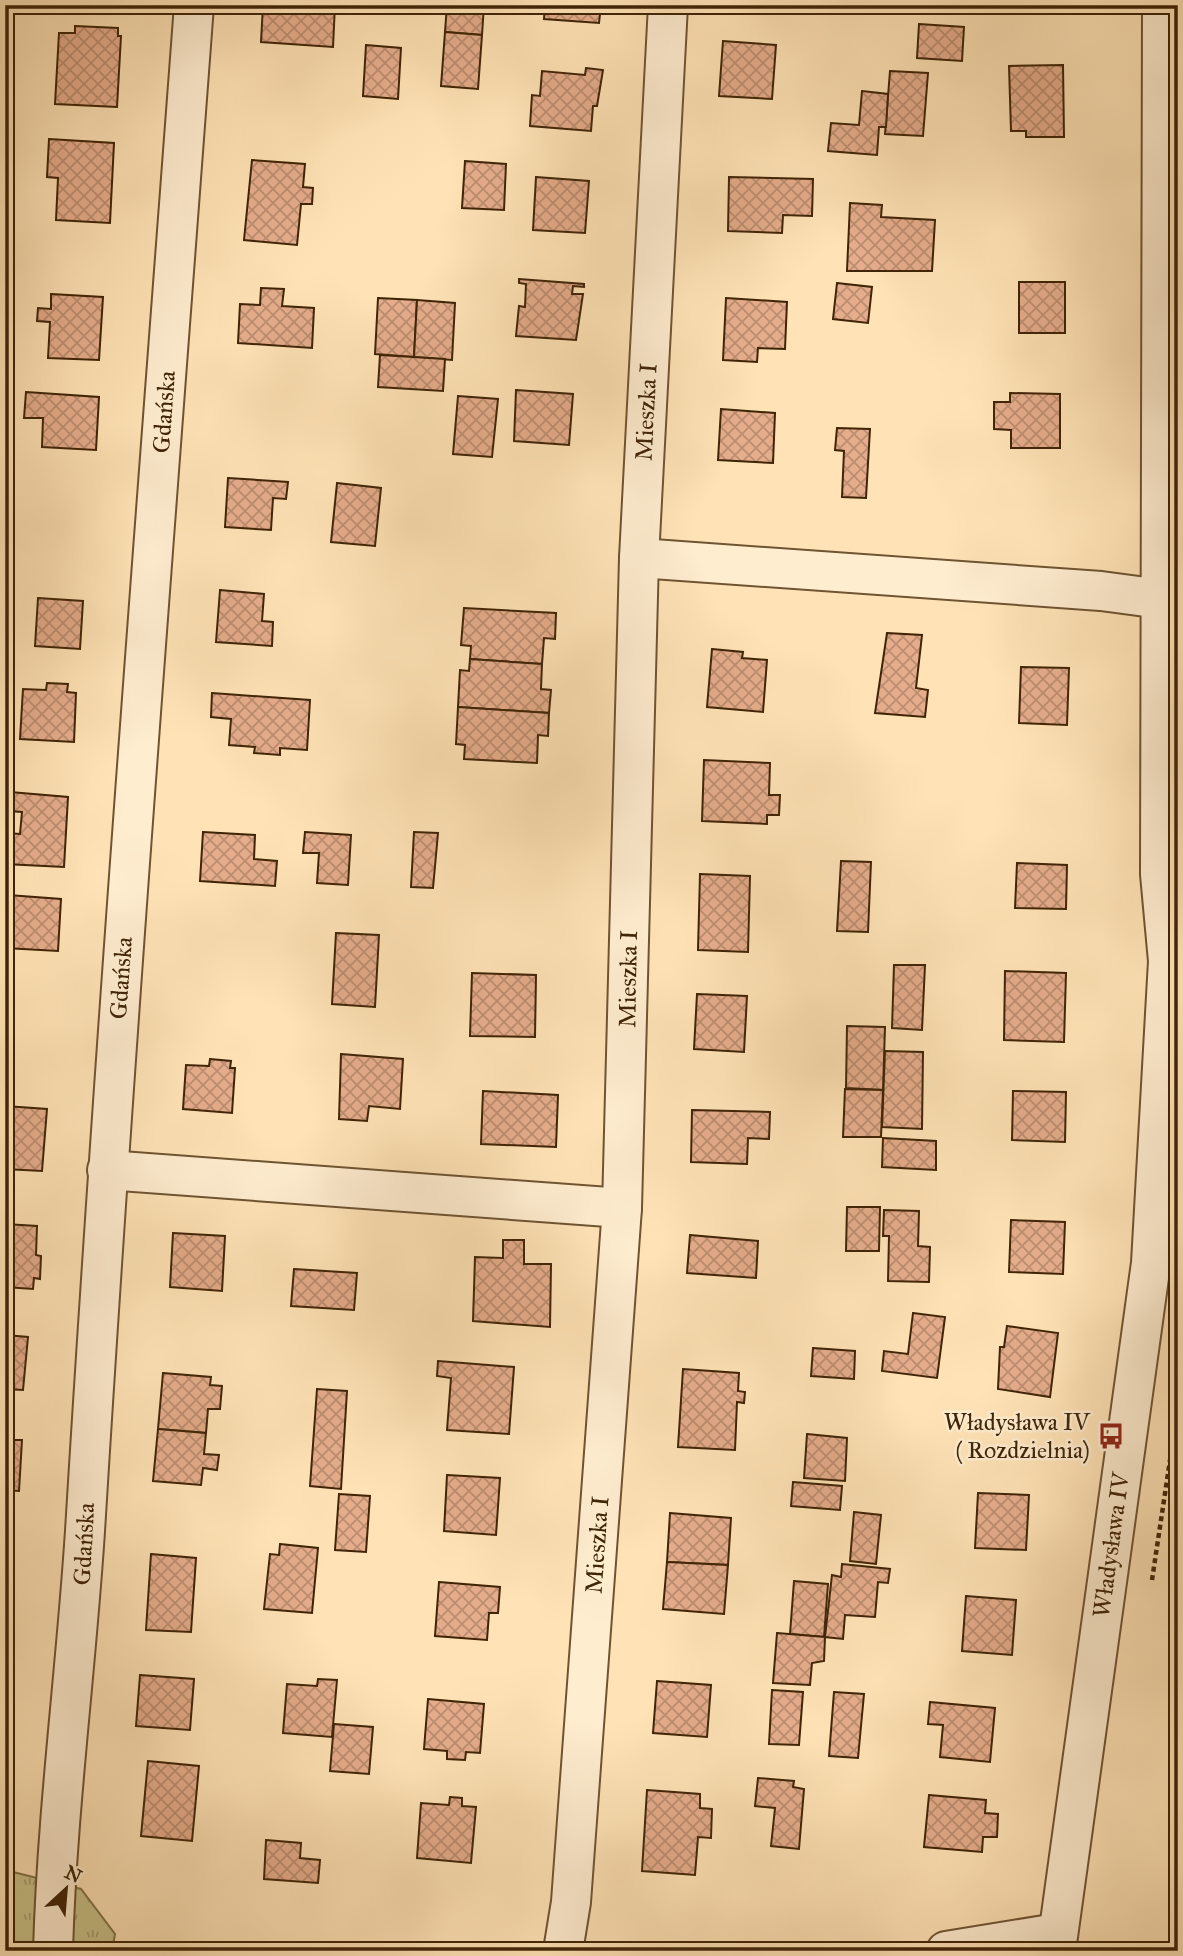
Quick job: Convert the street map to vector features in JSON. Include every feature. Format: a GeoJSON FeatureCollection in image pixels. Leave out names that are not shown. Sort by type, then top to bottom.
{"type":"FeatureCollection","features":[{"type":"Feature","properties":{"kind":"street","name":"Gdańska"},"geometry":{"type":"LineString","coordinates":[[53,1951],[55,1880],[78,1637],[107,1170],[194,5]]}},
{"type":"Feature","properties":{"kind":"street","name":"Mieszka I"},"geometry":{"type":"LineString","coordinates":[[563,1951],[571,1902],[622,1208],[639,558],[668,5]]}},
{"type":"Feature","properties":{"kind":"street","name":"Władysława IV"},"geometry":{"type":"LineString","coordinates":[[1057,1942],[1151,1263],[1173,961],[1160,874],[1162,5]]}},
{"type":"Feature","properties":{"kind":"street"},"geometry":{"type":"LineString","coordinates":[[639,558],[1101,591],[1161,599]]}},
{"type":"Feature","properties":{"kind":"street"},"geometry":{"type":"LineString","coordinates":[[107,1170],[622,1208]]}},
{"type":"Feature","properties":{"kind":"street"},"geometry":{"type":"LineString","coordinates":[[946,1951],[1057,1942]]}},
{"type":"Feature","properties":{"kind":"green space"},"geometry":{"type":"Polygon","coordinates":[[[5,1870],[81,1889],[115,1934],[112,1951],[5,1951],[5,1870]]]}},
{"type":"Feature","properties":{"kind":"building"},"geometry":{"type":"Polygon","coordinates":[[[263,5],[335,5],[333,47],[261,42],[263,5]]]}},
{"type":"Feature","properties":{"kind":"building"},"geometry":{"type":"Polygon","coordinates":[[[447,5],[484,5],[482,35],[445,32],[447,5]]]}},
{"type":"Feature","properties":{"kind":"building"},"geometry":{"type":"Polygon","coordinates":[[[545,5],[601,5],[599,23],[544,19],[545,5]]]}},
{"type":"Feature","properties":{"kind":"building"},"geometry":{"type":"Polygon","coordinates":[[[919,24],[964,27],[962,61],[917,58],[919,24]]]}},
{"type":"Feature","properties":{"kind":"building"},"geometry":{"type":"Polygon","coordinates":[[[75,26],[118,28],[118,36],[121,36],[117,107],[55,104],[59,33],[75,33],[75,26]]]}},
{"type":"Feature","properties":{"kind":"building"},"geometry":{"type":"Polygon","coordinates":[[[445,32],[482,35],[478,89],[441,86],[445,32]]]}},
{"type":"Feature","properties":{"kind":"building"},"geometry":{"type":"Polygon","coordinates":[[[723,41],[776,45],[772,99],[719,96],[723,41]]]}},
{"type":"Feature","properties":{"kind":"building"},"geometry":{"type":"Polygon","coordinates":[[[366,45],[401,48],[398,99],[363,96],[366,45]]]}},
{"type":"Feature","properties":{"kind":"building"},"geometry":{"type":"Polygon","coordinates":[[[1063,65],[1064,137],[1026,137],[1026,131],[1011,131],[1009,66],[1063,65]]]}},
{"type":"Feature","properties":{"kind":"building"},"geometry":{"type":"Polygon","coordinates":[[[586,68],[603,70],[597,106],[593,106],[591,131],[530,126],[532,95],[540,96],[542,71],[585,75],[586,68]]]}},
{"type":"Feature","properties":{"kind":"building"},"geometry":{"type":"Polygon","coordinates":[[[890,71],[928,73],[923,136],[885,134],[890,71]]]}},
{"type":"Feature","properties":{"kind":"building"},"geometry":{"type":"Polygon","coordinates":[[[862,91],[888,94],[886,127],[879,127],[877,155],[828,151],[831,123],[859,125],[862,91]]]}},
{"type":"Feature","properties":{"kind":"building"},"geometry":{"type":"Polygon","coordinates":[[[49,139],[114,143],[110,223],[56,220],[58,178],[47,177],[49,139]]]}},
{"type":"Feature","properties":{"kind":"building"},"geometry":{"type":"Polygon","coordinates":[[[252,160],[305,164],[303,187],[313,188],[312,204],[301,204],[297,245],[244,240],[252,160]]]}},
{"type":"Feature","properties":{"kind":"building"},"geometry":{"type":"Polygon","coordinates":[[[465,161],[506,164],[504,210],[462,208],[465,161]]]}},
{"type":"Feature","properties":{"kind":"building"},"geometry":{"type":"Polygon","coordinates":[[[536,177],[589,181],[585,233],[533,230],[536,177]]]}},
{"type":"Feature","properties":{"kind":"building"},"geometry":{"type":"Polygon","coordinates":[[[729,177],[813,179],[812,216],[783,215],[782,233],[728,231],[729,177]]]}},
{"type":"Feature","properties":{"kind":"building"},"geometry":{"type":"Polygon","coordinates":[[[850,203],[882,205],[881,217],[935,220],[932,271],[847,271],[850,203]]]}},
{"type":"Feature","properties":{"kind":"building"},"geometry":{"type":"Polygon","coordinates":[[[519,279],[584,284],[584,287],[573,286],[572,294],[583,294],[576,340],[516,336],[519,306],[525,307],[526,284],[519,283],[519,279]]]}},
{"type":"Feature","properties":{"kind":"building"},"geometry":{"type":"Polygon","coordinates":[[[1019,282],[1065,282],[1065,333],[1019,333],[1019,282]]]}},
{"type":"Feature","properties":{"kind":"building"},"geometry":{"type":"Polygon","coordinates":[[[837,283],[872,287],[868,323],[833,319],[837,283]]]}},
{"type":"Feature","properties":{"kind":"building"},"geometry":{"type":"Polygon","coordinates":[[[261,288],[284,289],[282,306],[314,308],[312,348],[238,343],[240,304],[260,305],[261,288]]]}},
{"type":"Feature","properties":{"kind":"building"},"geometry":{"type":"Polygon","coordinates":[[[51,294],[103,297],[99,360],[48,358],[50,322],[37,321],[38,308],[51,309],[51,294]]]}},
{"type":"Feature","properties":{"kind":"building"},"geometry":{"type":"Polygon","coordinates":[[[378,298],[417,300],[414,357],[375,354],[378,298]]]}},
{"type":"Feature","properties":{"kind":"building"},"geometry":{"type":"Polygon","coordinates":[[[726,298],[787,302],[785,349],[758,348],[757,362],[723,360],[726,298]]]}},
{"type":"Feature","properties":{"kind":"building"},"geometry":{"type":"Polygon","coordinates":[[[417,300],[455,303],[452,360],[414,357],[417,300]]]}},
{"type":"Feature","properties":{"kind":"building"},"geometry":{"type":"Polygon","coordinates":[[[380,355],[445,359],[443,391],[378,387],[380,355]]]}},
{"type":"Feature","properties":{"kind":"building"},"geometry":{"type":"Polygon","coordinates":[[[516,390],[573,394],[569,445],[514,441],[516,390]]]}},
{"type":"Feature","properties":{"kind":"building"},"geometry":{"type":"Polygon","coordinates":[[[26,392],[99,397],[96,450],[42,447],[43,418],[24,418],[26,392]]]}},
{"type":"Feature","properties":{"kind":"building"},"geometry":{"type":"Polygon","coordinates":[[[1010,393],[1060,394],[1060,448],[1011,448],[1011,430],[994,429],[994,402],[1010,402],[1010,393]]]}},
{"type":"Feature","properties":{"kind":"building"},"geometry":{"type":"Polygon","coordinates":[[[458,396],[498,399],[492,457],[453,454],[458,396]]]}},
{"type":"Feature","properties":{"kind":"building"},"geometry":{"type":"Polygon","coordinates":[[[721,409],[775,413],[773,463],[718,460],[721,409]]]}},
{"type":"Feature","properties":{"kind":"building"},"geometry":{"type":"Polygon","coordinates":[[[837,428],[870,429],[866,498],[842,497],[844,451],[835,450],[837,428]]]}},
{"type":"Feature","properties":{"kind":"building"},"geometry":{"type":"Polygon","coordinates":[[[228,478],[288,482],[286,499],[273,498],[271,530],[225,527],[228,478]]]}},
{"type":"Feature","properties":{"kind":"building"},"geometry":{"type":"Polygon","coordinates":[[[337,483],[381,488],[375,546],[331,542],[337,483]]]}},
{"type":"Feature","properties":{"kind":"building"},"geometry":{"type":"Polygon","coordinates":[[[220,590],[264,594],[262,621],[273,622],[272,646],[216,642],[220,590]]]}},
{"type":"Feature","properties":{"kind":"building"},"geometry":{"type":"Polygon","coordinates":[[[38,598],[83,601],[80,649],[35,646],[38,598]]]}},
{"type":"Feature","properties":{"kind":"building"},"geometry":{"type":"Polygon","coordinates":[[[464,608],[556,613],[555,639],[544,638],[542,664],[470,659],[471,646],[461,645],[464,608]]]}},
{"type":"Feature","properties":{"kind":"building"},"geometry":{"type":"Polygon","coordinates":[[[887,633],[922,635],[916,688],[928,690],[925,717],[875,713],[887,633]]]}},
{"type":"Feature","properties":{"kind":"building"},"geometry":{"type":"Polygon","coordinates":[[[712,649],[743,652],[742,658],[767,660],[763,712],[707,707],[712,649]]]}},
{"type":"Feature","properties":{"kind":"building"},"geometry":{"type":"Polygon","coordinates":[[[470,659],[542,664],[541,689],[551,690],[549,713],[458,707],[460,670],[469,671],[470,659]]]}},
{"type":"Feature","properties":{"kind":"building"},"geometry":{"type":"Polygon","coordinates":[[[1021,667],[1069,668],[1067,725],[1019,723],[1021,667]]]}},
{"type":"Feature","properties":{"kind":"building"},"geometry":{"type":"Polygon","coordinates":[[[47,683],[68,684],[67,692],[76,693],[74,742],[20,739],[23,689],[46,690],[47,683]]]}},
{"type":"Feature","properties":{"kind":"building"},"geometry":{"type":"Polygon","coordinates":[[[212,693],[310,700],[307,750],[280,748],[280,755],[254,753],[255,747],[229,745],[231,719],[211,717],[212,693]]]}},
{"type":"Feature","properties":{"kind":"building"},"geometry":{"type":"Polygon","coordinates":[[[458,707],[549,713],[548,736],[538,735],[537,763],[464,759],[465,745],[456,744],[458,707]]]}},
{"type":"Feature","properties":{"kind":"building"},"geometry":{"type":"Polygon","coordinates":[[[704,760],[770,763],[769,795],[780,795],[779,815],[767,815],[767,824],[702,821],[704,760]]]}},
{"type":"Feature","properties":{"kind":"building"},"geometry":{"type":"Polygon","coordinates":[[[10,792],[68,797],[64,867],[5,864],[7,833],[20,834],[22,812],[9,811],[10,792]]]}},
{"type":"Feature","properties":{"kind":"building"},"geometry":{"type":"Polygon","coordinates":[[[203,832],[255,835],[254,859],[277,861],[275,886],[200,881],[203,832]]]}},
{"type":"Feature","properties":{"kind":"building"},"geometry":{"type":"Polygon","coordinates":[[[305,832],[351,835],[348,885],[317,883],[319,853],[303,853],[305,832]]]}},
{"type":"Feature","properties":{"kind":"building"},"geometry":{"type":"Polygon","coordinates":[[[414,832],[438,833],[433,888],[411,887],[414,832]]]}},
{"type":"Feature","properties":{"kind":"building"},"geometry":{"type":"Polygon","coordinates":[[[841,861],[871,862],[868,932],[837,931],[841,861]]]}},
{"type":"Feature","properties":{"kind":"building"},"geometry":{"type":"Polygon","coordinates":[[[1017,863],[1067,865],[1066,909],[1015,908],[1017,863]]]}},
{"type":"Feature","properties":{"kind":"building"},"geometry":{"type":"Polygon","coordinates":[[[700,874],[750,876],[748,952],[698,950],[700,874]]]}},
{"type":"Feature","properties":{"kind":"building"},"geometry":{"type":"Polygon","coordinates":[[[8,895],[61,899],[58,951],[5,948],[8,895]]]}},
{"type":"Feature","properties":{"kind":"building"},"geometry":{"type":"Polygon","coordinates":[[[336,933],[379,935],[375,1007],[332,1004],[336,933]]]}},
{"type":"Feature","properties":{"kind":"building"},"geometry":{"type":"Polygon","coordinates":[[[894,965],[925,965],[922,1030],[892,1028],[894,965]]]}},
{"type":"Feature","properties":{"kind":"building"},"geometry":{"type":"Polygon","coordinates":[[[1005,971],[1066,973],[1064,1042],[1004,1040],[1005,971]]]}},
{"type":"Feature","properties":{"kind":"building"},"geometry":{"type":"Polygon","coordinates":[[[472,973],[536,975],[535,1037],[470,1036],[472,973]]]}},
{"type":"Feature","properties":{"kind":"building"},"geometry":{"type":"Polygon","coordinates":[[[697,994],[747,996],[744,1052],[694,1049],[697,994]]]}},
{"type":"Feature","properties":{"kind":"building"},"geometry":{"type":"Polygon","coordinates":[[[847,1026],[885,1027],[883,1090],[846,1088],[847,1026]]]}},
{"type":"Feature","properties":{"kind":"building"},"geometry":{"type":"Polygon","coordinates":[[[885,1051],[923,1052],[922,1129],[882,1127],[885,1051]]]}},
{"type":"Feature","properties":{"kind":"building"},"geometry":{"type":"Polygon","coordinates":[[[341,1054],[403,1059],[400,1109],[369,1106],[367,1121],[339,1119],[341,1054]]]}},
{"type":"Feature","properties":{"kind":"building"},"geometry":{"type":"Polygon","coordinates":[[[210,1059],[231,1061],[230,1068],[235,1068],[232,1113],[183,1109],[186,1065],[209,1066],[210,1059]]]}},
{"type":"Feature","properties":{"kind":"building"},"geometry":{"type":"Polygon","coordinates":[[[845,1089],[883,1090],[881,1137],[843,1137],[845,1089]]]}},
{"type":"Feature","properties":{"kind":"building"},"geometry":{"type":"Polygon","coordinates":[[[483,1091],[558,1095],[556,1147],[481,1144],[483,1091]]]}},
{"type":"Feature","properties":{"kind":"building"},"geometry":{"type":"Polygon","coordinates":[[[1013,1091],[1066,1092],[1065,1142],[1012,1140],[1013,1091]]]}},
{"type":"Feature","properties":{"kind":"building"},"geometry":{"type":"Polygon","coordinates":[[[5,1106],[47,1109],[42,1171],[5,1169],[5,1106]]]}},
{"type":"Feature","properties":{"kind":"building"},"geometry":{"type":"Polygon","coordinates":[[[692,1110],[770,1112],[769,1139],[748,1138],[747,1164],[691,1162],[692,1110]]]}},
{"type":"Feature","properties":{"kind":"building"},"geometry":{"type":"Polygon","coordinates":[[[883,1138],[936,1141],[936,1170],[882,1167],[883,1138]]]}},
{"type":"Feature","properties":{"kind":"building"},"geometry":{"type":"Polygon","coordinates":[[[847,1207],[880,1207],[879,1251],[846,1251],[847,1207]]]}},
{"type":"Feature","properties":{"kind":"building"},"geometry":{"type":"Polygon","coordinates":[[[884,1210],[919,1211],[918,1246],[930,1247],[929,1282],[888,1281],[889,1236],[883,1236],[884,1210]]]}},
{"type":"Feature","properties":{"kind":"building"},"geometry":{"type":"Polygon","coordinates":[[[1011,1220],[1065,1222],[1063,1274],[1009,1272],[1011,1220]]]}},
{"type":"Feature","properties":{"kind":"building"},"geometry":{"type":"Polygon","coordinates":[[[5,1224],[37,1226],[36,1255],[41,1256],[40,1279],[34,1278],[33,1289],[5,1287],[5,1224]]]}},
{"type":"Feature","properties":{"kind":"building"},"geometry":{"type":"Polygon","coordinates":[[[173,1233],[225,1236],[222,1291],[170,1287],[173,1233]]]}},
{"type":"Feature","properties":{"kind":"building"},"geometry":{"type":"Polygon","coordinates":[[[690,1235],[758,1241],[756,1278],[687,1273],[690,1235]]]}},
{"type":"Feature","properties":{"kind":"building"},"geometry":{"type":"Polygon","coordinates":[[[503,1240],[524,1240],[524,1264],[551,1264],[550,1327],[473,1321],[475,1257],[503,1258],[503,1240]]]}},
{"type":"Feature","properties":{"kind":"building"},"geometry":{"type":"Polygon","coordinates":[[[294,1269],[357,1273],[354,1310],[291,1306],[294,1269]]]}},
{"type":"Feature","properties":{"kind":"building"},"geometry":{"type":"Polygon","coordinates":[[[913,1313],[945,1317],[937,1378],[882,1371],[884,1351],[908,1354],[913,1313]]]}},
{"type":"Feature","properties":{"kind":"building"},"geometry":{"type":"Polygon","coordinates":[[[1007,1326],[1058,1333],[1050,1397],[998,1389],[1000,1347],[1004,1347],[1007,1326]]]}},
{"type":"Feature","properties":{"kind":"building"},"geometry":{"type":"Polygon","coordinates":[[[5,1335],[28,1337],[23,1390],[5,1389],[5,1335]]]}},
{"type":"Feature","properties":{"kind":"building"},"geometry":{"type":"Polygon","coordinates":[[[813,1348],[855,1351],[854,1379],[811,1376],[813,1348]]]}},
{"type":"Feature","properties":{"kind":"building"},"geometry":{"type":"Polygon","coordinates":[[[438,1361],[514,1367],[509,1434],[447,1430],[451,1378],[437,1376],[438,1361]]]}},
{"type":"Feature","properties":{"kind":"building"},"geometry":{"type":"Polygon","coordinates":[[[683,1369],[739,1373],[738,1391],[745,1392],[744,1403],[737,1402],[735,1450],[678,1447],[683,1369]]]}},
{"type":"Feature","properties":{"kind":"building"},"geometry":{"type":"Polygon","coordinates":[[[163,1373],[211,1377],[210,1385],[222,1386],[220,1409],[208,1409],[206,1433],[158,1429],[163,1373]]]}},
{"type":"Feature","properties":{"kind":"building"},"geometry":{"type":"Polygon","coordinates":[[[317,1389],[347,1391],[341,1489],[310,1486],[317,1389]]]}},
{"type":"Feature","properties":{"kind":"building"},"geometry":{"type":"Polygon","coordinates":[[[158,1429],[206,1433],[204,1454],[219,1455],[217,1470],[203,1468],[201,1485],[153,1481],[158,1429]]]}},
{"type":"Feature","properties":{"kind":"building"},"geometry":{"type":"Polygon","coordinates":[[[807,1434],[847,1438],[845,1481],[804,1478],[807,1434]]]}},
{"type":"Feature","properties":{"kind":"building"},"geometry":{"type":"Polygon","coordinates":[[[5,1440],[22,1440],[19,1491],[5,1490],[5,1440]]]}},
{"type":"Feature","properties":{"kind":"building"},"geometry":{"type":"Polygon","coordinates":[[[447,1475],[500,1478],[496,1535],[444,1531],[447,1475]]]}},
{"type":"Feature","properties":{"kind":"building"},"geometry":{"type":"Polygon","coordinates":[[[793,1482],[842,1486],[840,1510],[791,1506],[793,1482]]]}},
{"type":"Feature","properties":{"kind":"building"},"geometry":{"type":"Polygon","coordinates":[[[978,1493],[1029,1495],[1026,1550],[975,1548],[978,1493]]]}},
{"type":"Feature","properties":{"kind":"building"},"geometry":{"type":"Polygon","coordinates":[[[339,1494],[370,1496],[366,1552],[335,1550],[339,1494]]]}},
{"type":"Feature","properties":{"kind":"building"},"geometry":{"type":"Polygon","coordinates":[[[854,1512],[881,1515],[876,1564],[850,1561],[854,1512]]]}},
{"type":"Feature","properties":{"kind":"building"},"geometry":{"type":"Polygon","coordinates":[[[670,1513],[731,1518],[728,1565],[667,1562],[670,1513]]]}},
{"type":"Feature","properties":{"kind":"building"},"geometry":{"type":"Polygon","coordinates":[[[280,1544],[318,1548],[312,1613],[264,1609],[270,1554],[279,1555],[280,1544]]]}},
{"type":"Feature","properties":{"kind":"building"},"geometry":{"type":"Polygon","coordinates":[[[5,1547],[11,1547],[8,1611],[5,1611],[5,1547]]]}},
{"type":"Feature","properties":{"kind":"building"},"geometry":{"type":"Polygon","coordinates":[[[151,1554],[196,1558],[191,1632],[146,1630],[151,1554]]]}},
{"type":"Feature","properties":{"kind":"building"},"geometry":{"type":"Polygon","coordinates":[[[667,1562],[728,1565],[724,1614],[663,1609],[667,1562]]]}},
{"type":"Feature","properties":{"kind":"building"},"geometry":{"type":"Polygon","coordinates":[[[842,1564],[890,1569],[888,1583],[878,1582],[875,1617],[845,1615],[843,1639],[825,1637],[832,1575],[841,1577],[842,1564]]]}},
{"type":"Feature","properties":{"kind":"building"},"geometry":{"type":"Polygon","coordinates":[[[794,1581],[828,1584],[824,1637],[790,1634],[794,1581]]]}},
{"type":"Feature","properties":{"kind":"building"},"geometry":{"type":"Polygon","coordinates":[[[439,1582],[500,1587],[498,1613],[489,1613],[487,1640],[435,1636],[439,1582]]]}},
{"type":"Feature","properties":{"kind":"building"},"geometry":{"type":"Polygon","coordinates":[[[966,1596],[1016,1600],[1012,1655],[962,1651],[966,1596]]]}},
{"type":"Feature","properties":{"kind":"building"},"geometry":{"type":"Polygon","coordinates":[[[777,1633],[825,1637],[824,1661],[812,1663],[810,1685],[773,1683],[777,1633]]]}},
{"type":"Feature","properties":{"kind":"building"},"geometry":{"type":"Polygon","coordinates":[[[140,1675],[194,1679],[190,1730],[136,1726],[140,1675]]]}},
{"type":"Feature","properties":{"kind":"building"},"geometry":{"type":"Polygon","coordinates":[[[318,1679],[337,1680],[332,1737],[283,1733],[287,1684],[317,1686],[318,1679]]]}},
{"type":"Feature","properties":{"kind":"building"},"geometry":{"type":"Polygon","coordinates":[[[657,1681],[711,1685],[707,1737],[653,1733],[657,1681]]]}},
{"type":"Feature","properties":{"kind":"building"},"geometry":{"type":"Polygon","coordinates":[[[772,1690],[803,1692],[799,1745],[769,1744],[772,1690]]]}},
{"type":"Feature","properties":{"kind":"building"},"geometry":{"type":"Polygon","coordinates":[[[834,1692],[864,1694],[858,1758],[829,1756],[834,1692]]]}},
{"type":"Feature","properties":{"kind":"building"},"geometry":{"type":"Polygon","coordinates":[[[428,1699],[484,1704],[480,1753],[466,1752],[465,1760],[447,1759],[447,1751],[424,1749],[428,1699]]]}},
{"type":"Feature","properties":{"kind":"building"},"geometry":{"type":"Polygon","coordinates":[[[930,1702],[995,1708],[990,1762],[940,1757],[943,1725],[928,1724],[930,1702]]]}},
{"type":"Feature","properties":{"kind":"building"},"geometry":{"type":"Polygon","coordinates":[[[334,1724],[373,1727],[369,1774],[330,1771],[334,1724]]]}},
{"type":"Feature","properties":{"kind":"building"},"geometry":{"type":"Polygon","coordinates":[[[1178,1736],[1178,1780],[1173,1780],[1178,1736]]]}},
{"type":"Feature","properties":{"kind":"building"},"geometry":{"type":"Polygon","coordinates":[[[148,1761],[199,1766],[192,1841],[141,1836],[148,1761]]]}},
{"type":"Feature","properties":{"kind":"building"},"geometry":{"type":"Polygon","coordinates":[[[758,1778],[794,1781],[793,1787],[804,1789],[799,1849],[771,1846],[775,1808],[755,1806],[758,1778]]]}},
{"type":"Feature","properties":{"kind":"building"},"geometry":{"type":"Polygon","coordinates":[[[647,1790],[700,1794],[700,1808],[712,1809],[711,1838],[698,1837],[695,1875],[642,1871],[647,1790]]]}},
{"type":"Feature","properties":{"kind":"building"},"geometry":{"type":"Polygon","coordinates":[[[929,1795],[986,1800],[985,1813],[998,1814],[997,1837],[983,1837],[982,1852],[924,1847],[929,1795]]]}},
{"type":"Feature","properties":{"kind":"building"},"geometry":{"type":"Polygon","coordinates":[[[450,1797],[462,1798],[462,1806],[476,1807],[471,1863],[417,1858],[421,1803],[449,1805],[450,1797]]]}},
{"type":"Feature","properties":{"kind":"building"},"geometry":{"type":"Polygon","coordinates":[[[266,1840],[301,1843],[300,1858],[320,1860],[318,1883],[264,1879],[266,1840]]]}},
{"type":"Feature","properties":{"kind":"place","name":"Władysława IV ( Rozdzielnia)"},"geometry":{"type":"Point","coordinates":[1111,1436]}}]}
